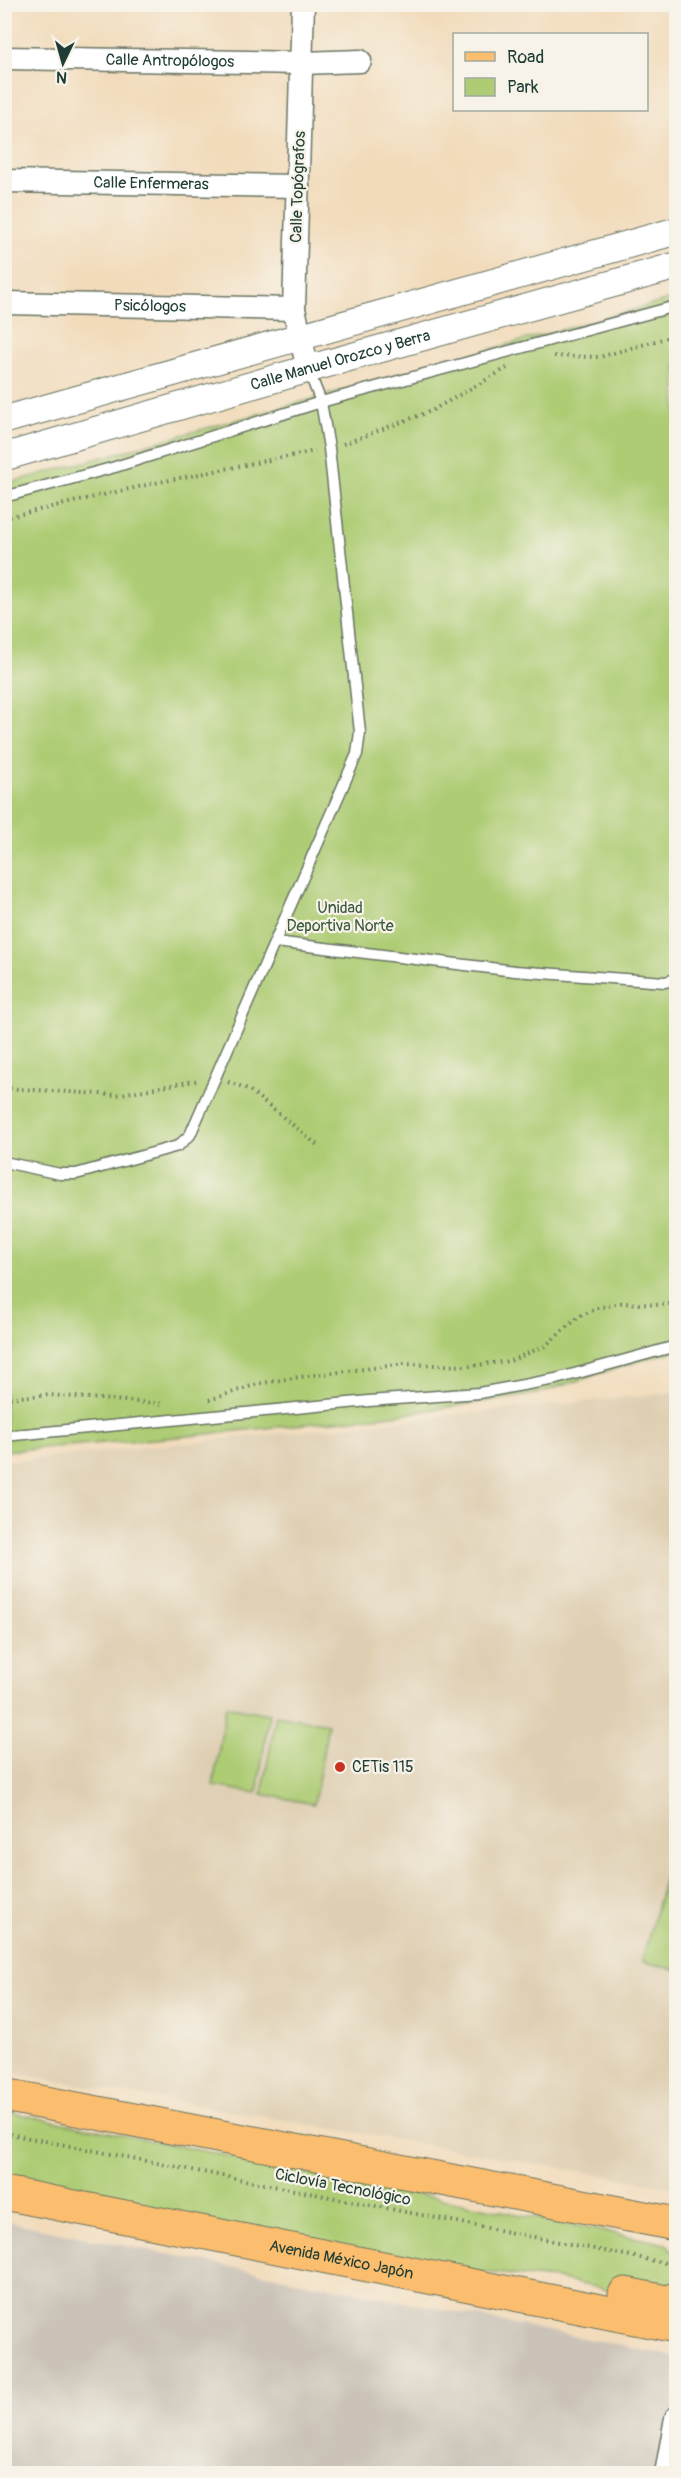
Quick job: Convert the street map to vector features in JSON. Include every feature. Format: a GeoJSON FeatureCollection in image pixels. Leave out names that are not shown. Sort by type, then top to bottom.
{"type":"FeatureCollection","features":[{"type":"Feature","properties":{"kind":"main road"},"geometry":{"type":"LineString","coordinates":[[4,2095],[676,2224]]}},
{"type":"Feature","properties":{"kind":"main road","name":"Avenida México Japón"},"geometry":{"type":"LineString","coordinates":[[4,2193],[676,2326]]}},
{"type":"Feature","properties":{"kind":"main road"},"geometry":{"type":"LineString","coordinates":[[458,2283],[512,2273],[666,2302],[676,2299]]}},
{"type":"Feature","properties":{"kind":"street","name":"Calle Topógrafos"},"geometry":{"type":"LineString","coordinates":[[303,4],[294,309],[308,369]]}},
{"type":"Feature","properties":{"kind":"street","name":"Calle Antropólogos"},"geometry":{"type":"LineString","coordinates":[[4,58],[302,63],[360,61]]}},
{"type":"Feature","properties":{"kind":"street","name":"Calle Enfermeras"},"geometry":{"type":"LineString","coordinates":[[4,181],[298,186]]}},
{"type":"Feature","properties":{"kind":"street","name":"Calle Manuel Orozco y Berra"},"geometry":{"type":"LineString","coordinates":[[4,420],[676,231]]}},
{"type":"Feature","properties":{"kind":"street","name":"Calle Manuel Orozco y Berra"},"geometry":{"type":"LineString","coordinates":[[4,457],[676,266]]}},
{"type":"Feature","properties":{"kind":"street","name":"Psicólogos"},"geometry":{"type":"LineString","coordinates":[[4,303],[294,309]]}},
{"type":"Feature","properties":{"kind":"street"},"geometry":{"type":"LineString","coordinates":[[666,2474],[676,2418]]}},
{"type":"Feature","properties":{"kind":"lane"},"geometry":{"type":"LineString","coordinates":[[4,497],[115,467],[321,402],[676,306]]}},
{"type":"Feature","properties":{"kind":"lane"},"geometry":{"type":"LineString","coordinates":[[4,1162],[60,1174],[76,1174],[177,1146],[190,1135],[357,754],[360,732],[329,448],[321,402],[308,369]]}},
{"type":"Feature","properties":{"kind":"lane"},"geometry":{"type":"LineString","coordinates":[[275,942],[515,971],[665,982],[676,979]]}},
{"type":"Feature","properties":{"kind":"lane"},"geometry":{"type":"LineString","coordinates":[[4,1436],[369,1401],[479,1393],[556,1378],[676,1346]]}},
{"type":"Feature","properties":{"kind":"path"},"geometry":{"type":"LineString","coordinates":[[544,357],[600,357],[676,335]]}},
{"type":"Feature","properties":{"kind":"path"},"geometry":{"type":"LineString","coordinates":[[4,518],[155,483],[329,448],[430,411],[518,362]]}},
{"type":"Feature","properties":{"kind":"path"},"geometry":{"type":"LineString","coordinates":[[4,1088],[116,1095],[215,1077],[248,1089],[320,1147]]}},
{"type":"Feature","properties":{"kind":"path"},"geometry":{"type":"LineString","coordinates":[[201,1401],[211,1400],[258,1384],[321,1374],[405,1364],[468,1366],[510,1361],[545,1346],[580,1316],[598,1308],[621,1303],[659,1305],[676,1303]]}},
{"type":"Feature","properties":{"kind":"path"},"geometry":{"type":"LineString","coordinates":[[4,1398],[50,1395],[169,1405]]}},
{"type":"Feature","properties":{"kind":"path","name":"Ciclovía Tecnológico"},"geometry":{"type":"LineString","coordinates":[[4,2133],[676,2265]]}},
{"type":"Feature","properties":{"kind":"shaded area","name":"CETis 115"},"geometry":{"type":"Polygon","coordinates":[[[676,1392],[676,2188],[5,2072],[4,1462],[676,1392]]]}},
{"type":"Feature","properties":{"kind":"shaded area"},"geometry":{"type":"Polygon","coordinates":[[[4,2221],[676,2357],[676,2473],[5,2473],[4,2221]]]}},
{"type":"Feature","properties":{"kind":"green space","name":"Unidad Deportiva Norte"},"geometry":{"type":"Polygon","coordinates":[[[676,298],[676,1351],[536,1394],[402,1414],[178,1437],[5,1451],[5,484],[676,298]]]}},
{"type":"Feature","properties":{"kind":"green space"},"geometry":{"type":"Polygon","coordinates":[[[226,1706],[269,1714],[257,1793],[213,1786],[226,1706]]]}},
{"type":"Feature","properties":{"kind":"green space"},"geometry":{"type":"Polygon","coordinates":[[[276,1715],[328,1724],[314,1804],[262,1794],[276,1715]]]}},
{"type":"Feature","properties":{"kind":"green space"},"geometry":{"type":"Polygon","coordinates":[[[673,1849],[676,1850],[676,1970],[642,1961],[673,1849]]]}},
{"type":"Feature","properties":{"kind":"green space"},"geometry":{"type":"Polygon","coordinates":[[[4,2111],[667,2244],[676,2256],[676,2280],[674,2285],[642,2297],[556,2279],[460,2270],[5,2182],[4,2111]]]}},
{"type":"Feature","properties":{"kind":"place","name":"CETis 115"},"geometry":{"type":"Point","coordinates":[340,1767]}}]}
